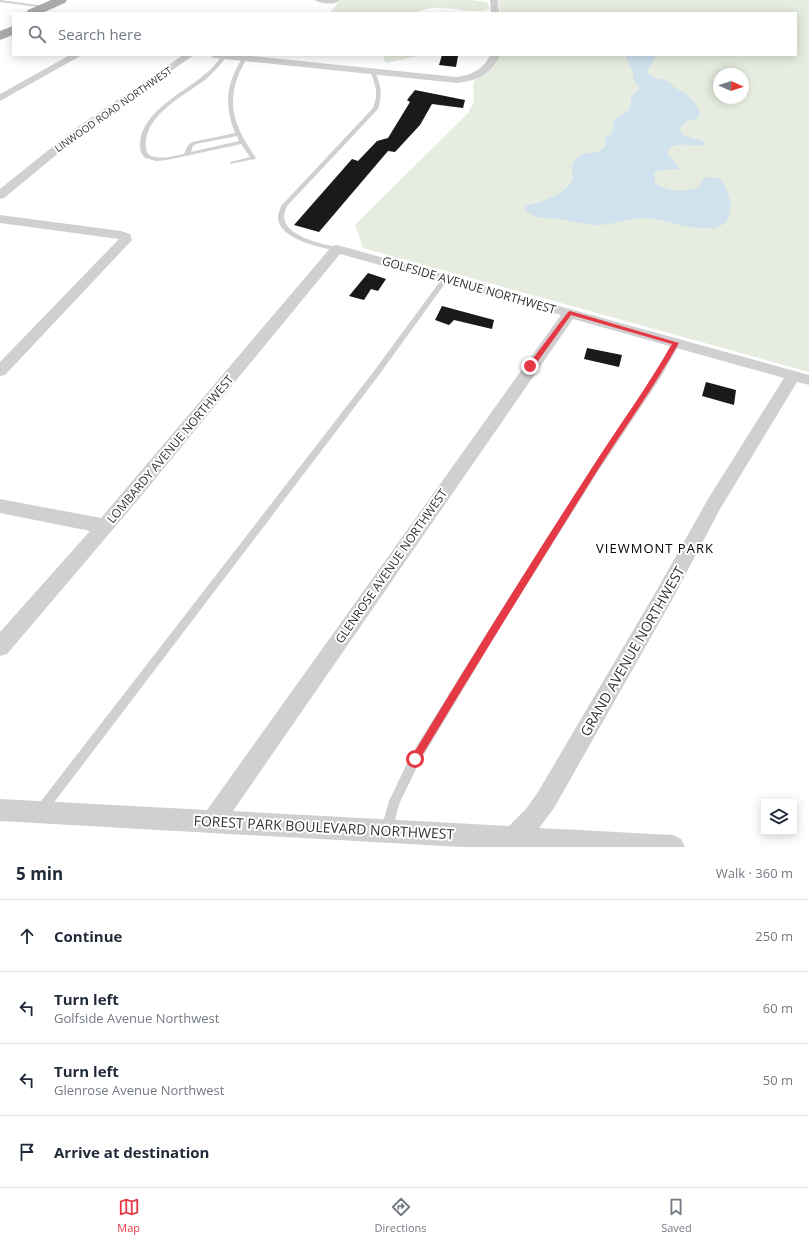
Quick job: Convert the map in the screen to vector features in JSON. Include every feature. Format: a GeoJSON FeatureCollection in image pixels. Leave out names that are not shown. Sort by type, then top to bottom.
{"type":"FeatureCollection","features":[{"type":"Feature","properties":{"kind":"main road"},"geometry":{"type":"LineString","coordinates":[[37,12],[48,10],[67,2]]}},
{"type":"Feature","properties":{"kind":"main road"},"geometry":{"type":"LineString","coordinates":[[5,33],[12,23]]}},
{"type":"Feature","properties":{"kind":"street"},"geometry":{"type":"LineString","coordinates":[[319,0],[335,1]]}},
{"type":"Feature","properties":{"kind":"street"},"geometry":{"type":"LineString","coordinates":[[494,0],[495,12]]}},
{"type":"Feature","properties":{"kind":"street"},"geometry":{"type":"LineString","coordinates":[[0,98],[75,56]]}},
{"type":"Feature","properties":{"kind":"street","name":"LINWOOD ROAD NORTHWEST"},"geometry":{"type":"LineString","coordinates":[[0,195],[80,130],[188,56]]}},
{"type":"Feature","properties":{"kind":"street"},"geometry":{"type":"LineString","coordinates":[[225,56],[463,80],[476,77],[486,70],[494,56]]}},
{"type":"Feature","properties":{"kind":"street"},"geometry":{"type":"LineString","coordinates":[[0,219],[121,235],[125,237],[126,240],[0,371]]}},
{"type":"Feature","properties":{"kind":"street","name":"GOLFSIDE AVENUE NORTHWEST"},"geometry":{"type":"LineString","coordinates":[[337,249],[446,278],[801,378]]}},
{"type":"Feature","properties":{"kind":"street","name":"LOMBARDY AVENUE NORTHWEST"},"geometry":{"type":"LineString","coordinates":[[0,647],[337,249]]}},
{"type":"Feature","properties":{"kind":"street","name":"GLENROSE AVENUE NORTHWEST"},"geometry":{"type":"LineString","coordinates":[[213,821],[539,354],[570,313]]}},
{"type":"Feature","properties":{"kind":"street","name":"GRAND AVENUE NORTHWEST"},"geometry":{"type":"LineString","coordinates":[[509,843],[534,817],[546,800],[665,594],[714,504],[801,378]]}},
{"type":"Feature","properties":{"kind":"street"},"geometry":{"type":"LineString","coordinates":[[0,506],[104,526]]}},
{"type":"Feature","properties":{"kind":"street","name":"FOREST PARK BOULEVARD NORTHWEST"},"geometry":{"type":"LineString","coordinates":[[0,810],[387,830],[509,843],[673,847]]}},
{"type":"Feature","properties":{"kind":"lane"},"geometry":{"type":"LineString","coordinates":[[1,1],[48,10]]}},
{"type":"Feature","properties":{"kind":"lane"},"geometry":{"type":"LineString","coordinates":[[225,56],[204,79],[171,101],[155,116],[144,133],[142,142],[144,153],[153,159],[187,154],[241,142]]}},
{"type":"Feature","properties":{"kind":"lane"},"geometry":{"type":"LineString","coordinates":[[232,163],[253,158],[241,142],[231,114],[229,96],[235,75],[245,58]]}},
{"type":"Feature","properties":{"kind":"lane"},"geometry":{"type":"LineString","coordinates":[[337,249],[312,243],[288,231],[280,219],[281,212],[284,206],[375,109],[380,91],[379,83],[372,70]]}},
{"type":"Feature","properties":{"kind":"lane"},"geometry":{"type":"LineString","coordinates":[[187,154],[191,145],[194,143],[238,134]]}},
{"type":"Feature","properties":{"kind":"lane"},"geometry":{"type":"LineString","coordinates":[[40,812],[198,606],[277,500],[368,385],[446,278]]}},
{"type":"Feature","properties":{"kind":"lane"},"geometry":{"type":"LineString","coordinates":[[387,830],[395,801],[415,759],[498,623],[594,471],[658,375],[676,343]]}},
{"type":"Feature","properties":{"kind":"shaded area"},"geometry":{"type":"Polygon","coordinates":[[[340,0],[471,0],[487,2],[490,9],[471,11],[435,8],[425,9],[418,12],[331,12],[340,0]]]}},
{"type":"Feature","properties":{"kind":"shaded area"},"geometry":{"type":"Polygon","coordinates":[[[499,0],[809,0],[809,372],[363,248],[355,225],[468,113],[474,101],[473,84],[475,79],[492,67],[499,56],[797,56],[797,12],[500,12],[499,0]]]}},
{"type":"Feature","properties":{"kind":"shaded area"},"geometry":{"type":"Polygon","coordinates":[[[384,56],[418,56],[386,63],[383,57],[384,56]]]}},
{"type":"Feature","properties":{"kind":"water"},"geometry":{"type":"Polygon","coordinates":[[[625,56],[655,56],[647,72],[653,77],[670,82],[673,87],[690,97],[696,104],[700,113],[698,117],[684,123],[680,131],[683,135],[703,141],[704,145],[673,146],[667,154],[679,167],[678,169],[656,171],[654,175],[655,183],[671,190],[688,190],[699,187],[702,181],[707,177],[719,178],[727,191],[731,206],[726,221],[718,227],[707,229],[694,228],[646,218],[603,225],[593,225],[562,219],[538,217],[528,212],[524,208],[562,192],[573,180],[572,165],[575,160],[582,154],[598,152],[606,146],[605,138],[612,133],[614,120],[629,109],[631,97],[640,88],[634,80],[633,73],[625,56]]]}},
{"type":"Feature","properties":{"kind":"building"},"geometry":{"type":"Polygon","coordinates":[[[442,56],[458,56],[456,67],[439,65],[442,56]]]}},
{"type":"Feature","properties":{"kind":"building"},"geometry":{"type":"Polygon","coordinates":[[[415,90],[465,100],[463,108],[432,104],[420,125],[395,152],[388,151],[319,232],[294,225],[352,159],[358,161],[377,141],[388,138],[410,102],[407,100],[415,90]]]}},
{"type":"Feature","properties":{"kind":"building"},"geometry":{"type":"Polygon","coordinates":[[[368,273],[386,279],[378,291],[371,289],[364,300],[349,296],[368,273]]]}},
{"type":"Feature","properties":{"kind":"building"},"geometry":{"type":"Polygon","coordinates":[[[442,306],[494,320],[492,329],[454,320],[449,325],[435,320],[442,306]]]}},
{"type":"Feature","properties":{"kind":"building"},"geometry":{"type":"Polygon","coordinates":[[[587,348],[622,355],[619,367],[584,359],[587,348]]]}},
{"type":"Feature","properties":{"kind":"building"},"geometry":{"type":"Polygon","coordinates":[[[706,382],[736,390],[734,405],[702,396],[706,382]]]}},
{"type":"Feature","properties":{"kind":"district","name":"VIEWMONT PARK"},"geometry":{"type":"Point","coordinates":[655,548]}},
{"type":"Feature","properties":{"kind":"route"},"geometry":{"type":"LineString","coordinates":[[415,759],[498,623],[594,471],[658,375],[676,343],[570,313],[530,366]]}}]}
